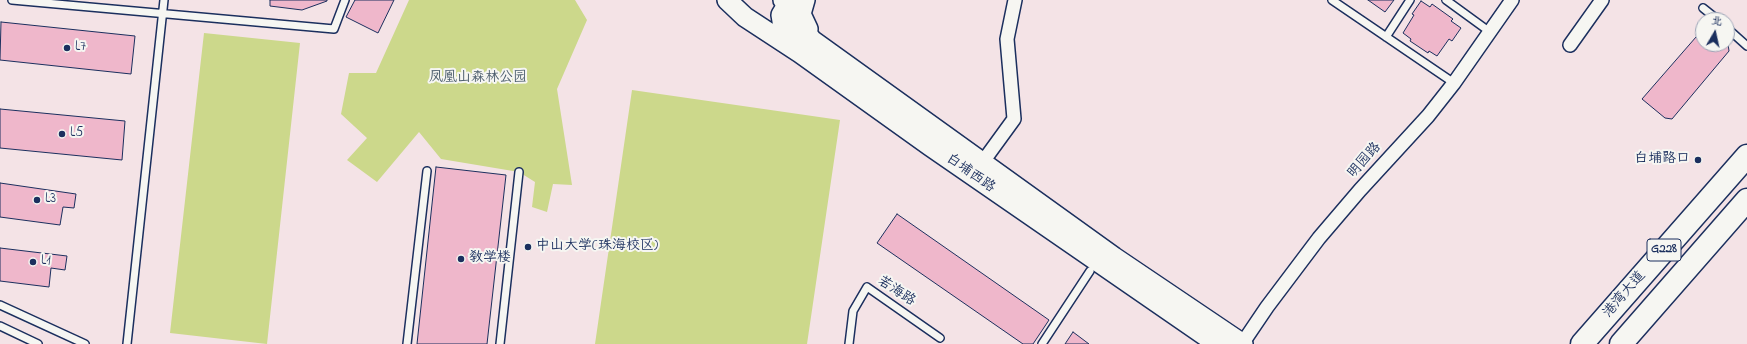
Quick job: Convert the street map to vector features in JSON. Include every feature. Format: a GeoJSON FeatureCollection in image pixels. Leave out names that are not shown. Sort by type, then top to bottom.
{"type":"FeatureCollection","features":[{"type":"Feature","properties":{"kind":"highway","name":"港湾大道"},"geometry":{"type":"LineString","coordinates":[[1582,344],[1747,156]]}},
{"type":"Feature","properties":{"kind":"highway","name":"港湾大道"},"geometry":{"type":"LineString","coordinates":[[1621,344],[1747,200]]}},
{"type":"Feature","properties":{"kind":"main road","name":"白埔西路"},"geometry":{"type":"LineString","coordinates":[[727,0],[745,17],[806,46],[982,163],[1114,257],[1243,344]]}},
{"type":"Feature","properties":{"kind":"main road","name":"白埔西路"},"geometry":{"type":"LineString","coordinates":[[791,1],[806,46],[930,146],[1217,344]]}},
{"type":"Feature","properties":{"kind":"street"},"geometry":{"type":"LineString","coordinates":[[982,163],[1014,118],[1007,39],[1015,0]]}},
{"type":"Feature","properties":{"kind":"street","name":"明园路"},"geometry":{"type":"LineString","coordinates":[[1243,344],[1267,307],[1319,238],[1360,190],[1428,116],[1454,83],[1512,0]]}},
{"type":"Feature","properties":{"kind":"street"},"geometry":{"type":"LineString","coordinates":[[1570,45],[1602,0]]}},
{"type":"Feature","properties":{"kind":"lane"},"geometry":{"type":"LineString","coordinates":[[12,0],[163,12],[334,29],[345,0]]}},
{"type":"Feature","properties":{"kind":"lane"},"geometry":{"type":"LineString","coordinates":[[127,344],[164,0]]}},
{"type":"Feature","properties":{"kind":"lane"},"geometry":{"type":"LineString","coordinates":[[1332,0],[1454,83]]}},
{"type":"Feature","properties":{"kind":"lane"},"geometry":{"type":"LineString","coordinates":[[1386,36],[1410,0]]}},
{"type":"Feature","properties":{"kind":"lane"},"geometry":{"type":"LineString","coordinates":[[1446,0],[1490,32]]}},
{"type":"Feature","properties":{"kind":"lane"},"geometry":{"type":"LineString","coordinates":[[1703,8],[1708,12]]}},
{"type":"Feature","properties":{"kind":"lane"},"geometry":{"type":"LineString","coordinates":[[1735,35],[1747,46]]}},
{"type":"Feature","properties":{"kind":"lane"},"geometry":{"type":"LineString","coordinates":[[407,344],[426,171]]}},
{"type":"Feature","properties":{"kind":"lane"},"geometry":{"type":"LineString","coordinates":[[500,344],[519,172]]}},
{"type":"Feature","properties":{"kind":"lane"},"geometry":{"type":"LineString","coordinates":[[1042,344],[1090,271]]}},
{"type":"Feature","properties":{"kind":"lane","name":"若海路"},"geometry":{"type":"LineString","coordinates":[[849,344],[853,311],[867,287],[940,338]]}},
{"type":"Feature","properties":{"kind":"lane"},"geometry":{"type":"LineString","coordinates":[[0,305],[85,344]]}},
{"type":"Feature","properties":{"kind":"lane"},"geometry":{"type":"LineString","coordinates":[[0,326],[38,344]]}},
{"type":"Feature","properties":{"kind":"green space","name":"凤凰山森林公园"},"geometry":{"type":"Polygon","coordinates":[[[409,0],[575,0],[587,20],[557,89],[572,185],[553,184],[547,212],[532,207],[535,182],[519,172],[441,159],[419,132],[377,182],[347,160],[367,138],[341,114],[349,73],[376,73],[409,0]]]}},
{"type":"Feature","properties":{"kind":"green space"},"geometry":{"type":"Polygon","coordinates":[[[204,33],[300,43],[267,344],[170,333],[204,33]]]}},
{"type":"Feature","properties":{"kind":"green space"},"geometry":{"type":"Polygon","coordinates":[[[632,90],[840,120],[807,344],[595,344],[632,90]]]}},
{"type":"Feature","properties":{"kind":"building"},"geometry":{"type":"Polygon","coordinates":[[[270,0],[327,1],[302,10],[270,6],[270,0]]]}},
{"type":"Feature","properties":{"kind":"building"},"geometry":{"type":"Polygon","coordinates":[[[355,0],[394,0],[378,33],[346,17],[355,0]]]}},
{"type":"Feature","properties":{"kind":"building"},"geometry":{"type":"Polygon","coordinates":[[[1368,0],[1394,0],[1385,12],[1368,0]]]}},
{"type":"Feature","properties":{"kind":"building"},"geometry":{"type":"Polygon","coordinates":[[[1421,1],[1430,7],[1432,4],[1453,19],[1451,21],[1461,28],[1452,41],[1449,39],[1437,56],[1429,51],[1428,53],[1410,41],[1411,39],[1403,33],[1414,15],[1412,14],[1421,1]]]}},
{"type":"Feature","properties":{"kind":"building","name":"L7"},"geometry":{"type":"Polygon","coordinates":[[[1,22],[135,36],[131,74],[0,60],[1,22]]]}},
{"type":"Feature","properties":{"kind":"building"},"geometry":{"type":"Polygon","coordinates":[[[1695,38],[1695,52],[1728,52],[1672,119],[1665,118],[1642,99],[1695,38]]]}},
{"type":"Feature","properties":{"kind":"building","name":"L5"},"geometry":{"type":"Polygon","coordinates":[[[0,109],[125,121],[122,160],[0,148],[0,109]]]}},
{"type":"Feature","properties":{"kind":"building","name":"教学楼"},"geometry":{"type":"Polygon","coordinates":[[[436,167],[506,175],[487,344],[417,344],[436,167]]]}},
{"type":"Feature","properties":{"kind":"building","name":"L3"},"geometry":{"type":"Polygon","coordinates":[[[0,183],[76,194],[74,208],[63,207],[60,225],[0,217],[0,183]]]}},
{"type":"Feature","properties":{"kind":"building"},"geometry":{"type":"Polygon","coordinates":[[[897,214],[1049,320],[1033,344],[1023,344],[877,243],[897,214]]]}},
{"type":"Feature","properties":{"kind":"building","name":"L1"},"geometry":{"type":"Polygon","coordinates":[[[0,248],[67,256],[65,270],[51,268],[49,287],[0,281],[0,248]]]}},
{"type":"Feature","properties":{"kind":"building"},"geometry":{"type":"Polygon","coordinates":[[[1073,332],[1089,344],[1065,344],[1073,332]]]}},
{"type":"Feature","properties":{"kind":"place","name":"L7"},"geometry":{"type":"Point","coordinates":[67,48]}},
{"type":"Feature","properties":{"kind":"place","name":"L5"},"geometry":{"type":"Point","coordinates":[62,134]}},
{"type":"Feature","properties":{"kind":"place","name":"白埔路口"},"geometry":{"type":"Point","coordinates":[1698,160]}},
{"type":"Feature","properties":{"kind":"place","name":"L3"},"geometry":{"type":"Point","coordinates":[37,200]}},
{"type":"Feature","properties":{"kind":"place","name":"中山大学(珠海校区)"},"geometry":{"type":"Point","coordinates":[528,247]}},
{"type":"Feature","properties":{"kind":"place","name":"教学楼"},"geometry":{"type":"Point","coordinates":[461,259]}},
{"type":"Feature","properties":{"kind":"place","name":"L1"},"geometry":{"type":"Point","coordinates":[33,262]}}]}
